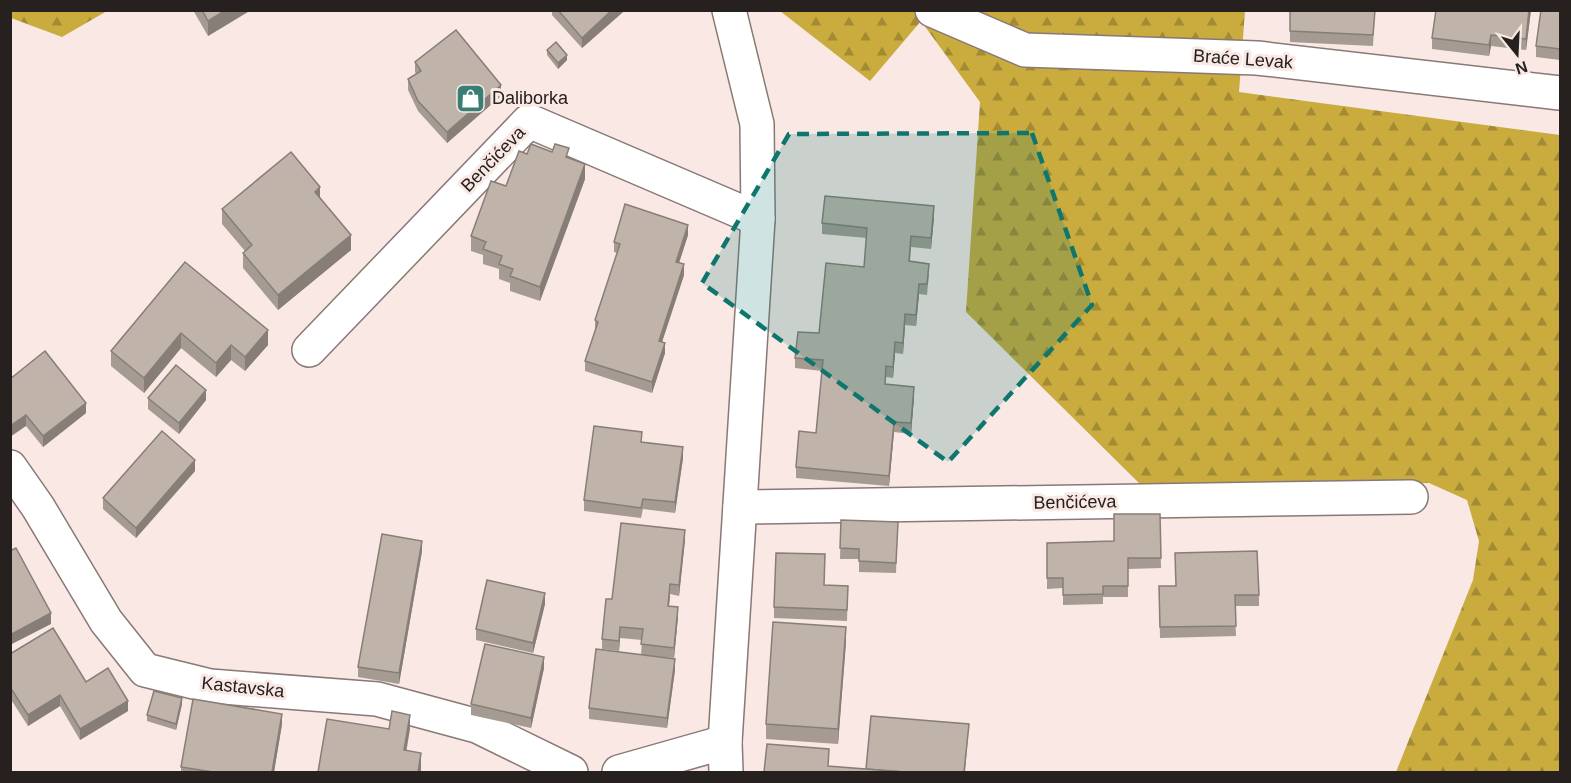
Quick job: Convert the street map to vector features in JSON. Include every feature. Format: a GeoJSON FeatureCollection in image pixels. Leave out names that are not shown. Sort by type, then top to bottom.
{"type":"FeatureCollection","features":[{"type":"Feature","properties":{"kind":"street"},"geometry":{"type":"LineString","coordinates":[[619,772],[725,757],[758,219],[757,124],[729,10]]}},
{"type":"Feature","properties":{"kind":"street","name":"Braće Levak"},"geometry":{"type":"LineString","coordinates":[[932,10],[1025,50],[1257,58],[1560,93]]}},
{"type":"Feature","properties":{"kind":"street","name":"Benčićeva"},"geometry":{"type":"LineString","coordinates":[[309,350],[529,121],[758,219]]}},
{"type":"Feature","properties":{"kind":"street","name":"Kastavska"},"geometry":{"type":"LineString","coordinates":[[10,467],[38,507],[106,621],[145,670],[210,686],[377,699],[477,726],[571,772]]}},
{"type":"Feature","properties":{"kind":"street","name":"Benčićeva"},"geometry":{"type":"LineString","coordinates":[[740,507],[1411,497]]}},
{"type":"Feature","properties":{"kind":"highlighted area"},"geometry":{"type":"Polygon","coordinates":[[[1032,133],[1092,305],[948,462],[702,283],[789,134],[1032,133]]]}},
{"type":"Feature","properties":{"kind":"green space"},"geometry":{"type":"Polygon","coordinates":[[[10,11],[107,11],[62,37],[11,18],[10,11]]]}},
{"type":"Feature","properties":{"kind":"green space"},"geometry":{"type":"Polygon","coordinates":[[[780,11],[1245,11],[1239,92],[1560,135],[1560,772],[1396,772],[1473,580],[1479,541],[1467,500],[1429,483],[1142,486],[966,312],[980,102],[921,21],[870,81],[780,11]]]}},
{"type":"Feature","properties":{"kind":"building"},"geometry":{"type":"Polygon","coordinates":[[[202,10],[226,10],[208,21],[202,10]]]}},
{"type":"Feature","properties":{"kind":"building"},"geometry":{"type":"Polygon","coordinates":[[[558,10],[612,10],[582,38],[558,10]]]}},
{"type":"Feature","properties":{"kind":"building"},"geometry":{"type":"Polygon","coordinates":[[[1290,10],[1375,10],[1373,35],[1290,31],[1290,10]]]}},
{"type":"Feature","properties":{"kind":"building"},"geometry":{"type":"Polygon","coordinates":[[[1436,10],[1529,10],[1526,39],[1491,35],[1489,45],[1432,38],[1436,10]]]}},
{"type":"Feature","properties":{"kind":"building"},"geometry":{"type":"Polygon","coordinates":[[[1541,10],[1560,10],[1560,49],[1536,46],[1541,10]]]}},
{"type":"Feature","properties":{"kind":"building"},"geometry":{"type":"Polygon","coordinates":[[[456,30],[501,85],[447,132],[418,101],[408,79],[421,71],[415,62],[456,30]]]}},
{"type":"Feature","properties":{"kind":"building"},"geometry":{"type":"Polygon","coordinates":[[[556,42],[567,55],[558,63],[547,50],[556,42]]]}},
{"type":"Feature","properties":{"kind":"building"},"geometry":{"type":"Polygon","coordinates":[[[531,144],[552,152],[555,144],[569,148],[566,157],[585,164],[540,287],[510,276],[513,269],[499,264],[502,256],[483,249],[486,242],[471,236],[491,181],[506,186],[519,151],[527,154],[531,144]]]}},
{"type":"Feature","properties":{"kind":"building"},"geometry":{"type":"Polygon","coordinates":[[[291,152],[320,187],[315,192],[351,235],[278,295],[243,253],[252,245],[222,209],[291,152]]]}},
{"type":"Feature","properties":{"kind":"building"},"geometry":{"type":"Polygon","coordinates":[[[825,196],[934,206],[931,238],[911,236],[909,261],[929,264],[927,284],[919,284],[916,315],[905,314],[903,343],[895,342],[893,367],[886,366],[885,384],[914,387],[911,423],[894,422],[889,476],[796,467],[799,431],[816,433],[823,360],[795,358],[798,332],[819,333],[826,263],[864,267],[867,228],[822,223],[825,196]]]}},
{"type":"Feature","properties":{"kind":"building"},"geometry":{"type":"Polygon","coordinates":[[[625,204],[688,225],[676,262],[684,264],[659,341],[665,343],[652,382],[585,361],[598,322],[595,320],[620,244],[614,242],[625,204]]]}},
{"type":"Feature","properties":{"kind":"building"},"geometry":{"type":"Polygon","coordinates":[[[185,262],[268,330],[245,357],[231,345],[216,363],[181,333],[144,378],[111,351],[185,262]]]}},
{"type":"Feature","properties":{"kind":"building"},"geometry":{"type":"Polygon","coordinates":[[[45,351],[86,403],[43,436],[26,415],[10,426],[10,379],[45,351]]]}},
{"type":"Feature","properties":{"kind":"building"},"geometry":{"type":"Polygon","coordinates":[[[176,365],[206,390],[179,423],[148,398],[176,365]]]}},
{"type":"Feature","properties":{"kind":"building"},"geometry":{"type":"Polygon","coordinates":[[[594,426],[642,432],[641,442],[683,447],[675,502],[643,499],[641,508],[584,500],[594,426]]]}},
{"type":"Feature","properties":{"kind":"building"},"geometry":{"type":"Polygon","coordinates":[[[162,431],[195,460],[136,528],[103,498],[162,431]]]}},
{"type":"Feature","properties":{"kind":"building"},"geometry":{"type":"Polygon","coordinates":[[[1114,514],[1160,514],[1161,558],[1128,558],[1128,586],[1103,586],[1103,594],[1063,595],[1063,578],[1047,578],[1047,543],[1114,541],[1114,514]]]}},
{"type":"Feature","properties":{"kind":"building"},"geometry":{"type":"Polygon","coordinates":[[[841,520],[898,522],[896,563],[859,561],[859,549],[840,548],[841,520]]]}},
{"type":"Feature","properties":{"kind":"building"},"geometry":{"type":"Polygon","coordinates":[[[621,523],[685,530],[679,585],[670,584],[668,606],[678,607],[674,648],[641,644],[643,629],[620,627],[619,641],[602,639],[606,599],[612,599],[621,523]]]}},
{"type":"Feature","properties":{"kind":"building"},"geometry":{"type":"Polygon","coordinates":[[[382,534],[422,541],[399,673],[358,667],[382,534]]]}},
{"type":"Feature","properties":{"kind":"building"},"geometry":{"type":"Polygon","coordinates":[[[16,548],[51,613],[10,635],[10,551],[16,548]]]}},
{"type":"Feature","properties":{"kind":"building"},"geometry":{"type":"Polygon","coordinates":[[[1257,551],[1259,595],[1235,595],[1236,626],[1160,627],[1159,586],[1176,586],[1175,553],[1257,551]]]}},
{"type":"Feature","properties":{"kind":"building"},"geometry":{"type":"Polygon","coordinates":[[[776,553],[825,554],[824,585],[848,586],[847,610],[774,607],[776,553]]]}},
{"type":"Feature","properties":{"kind":"building"},"geometry":{"type":"Polygon","coordinates":[[[487,580],[545,593],[533,643],[476,629],[487,580]]]}},
{"type":"Feature","properties":{"kind":"building"},"geometry":{"type":"Polygon","coordinates":[[[773,622],[846,627],[838,729],[766,724],[773,622]]]}},
{"type":"Feature","properties":{"kind":"building"},"geometry":{"type":"Polygon","coordinates":[[[53,628],[86,682],[108,668],[128,701],[80,729],[60,695],[28,715],[10,687],[10,654],[53,628]]]}},
{"type":"Feature","properties":{"kind":"building"},"geometry":{"type":"Polygon","coordinates":[[[485,644],[544,657],[531,718],[471,704],[485,644]]]}},
{"type":"Feature","properties":{"kind":"building"},"geometry":{"type":"Polygon","coordinates":[[[596,649],[675,659],[667,718],[589,708],[596,649]]]}},
{"type":"Feature","properties":{"kind":"building"},"geometry":{"type":"Polygon","coordinates":[[[154,691],[182,698],[176,724],[147,715],[154,691]]]}},
{"type":"Feature","properties":{"kind":"building"},"geometry":{"type":"Polygon","coordinates":[[[193,699],[282,714],[272,772],[213,772],[181,767],[193,699]]]}},
{"type":"Feature","properties":{"kind":"building"},"geometry":{"type":"Polygon","coordinates":[[[392,711],[410,715],[404,750],[421,753],[418,772],[318,772],[327,719],[389,729],[392,711]]]}},
{"type":"Feature","properties":{"kind":"building"},"geometry":{"type":"Polygon","coordinates":[[[871,716],[969,724],[964,772],[904,772],[866,769],[871,716]]]}},
{"type":"Feature","properties":{"kind":"building"},"geometry":{"type":"Polygon","coordinates":[[[767,744],[829,749],[828,766],[904,772],[764,772],[767,744]]]}},
{"type":"Feature","properties":{"kind":"place","name":"Daliborka"},"geometry":{"type":"Point","coordinates":[471,98]}}]}
